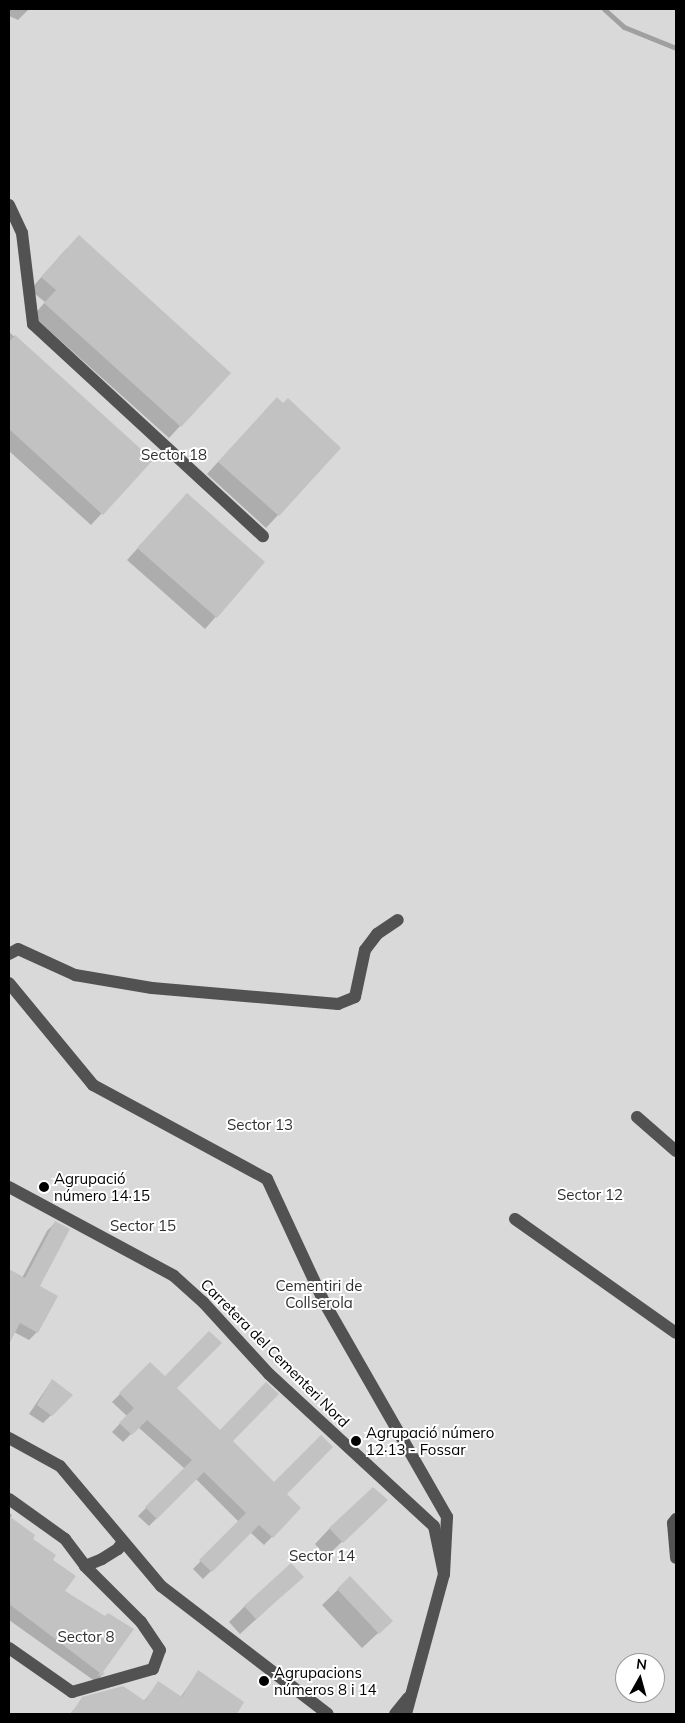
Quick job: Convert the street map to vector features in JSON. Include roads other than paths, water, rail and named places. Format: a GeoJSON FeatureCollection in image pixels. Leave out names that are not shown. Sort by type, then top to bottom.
{"type":"FeatureCollection","features":[{"type":"Feature","properties":{"kind":"street"},"geometry":{"type":"LineString","coordinates":[[9,205],[22,233],[33,324],[263,536]]}},
{"type":"Feature","properties":{"kind":"street"},"geometry":{"type":"LineString","coordinates":[[9,954],[18,950],[75,975],[152,988],[338,1004],[355,997],[365,950],[377,934],[398,920]]}},
{"type":"Feature","properties":{"kind":"street"},"geometry":{"type":"LineString","coordinates":[[9,983],[93,1085],[267,1179],[324,1302],[447,1517],[444,1574]]}},
{"type":"Feature","properties":{"kind":"street"},"geometry":{"type":"LineString","coordinates":[[637,1117],[676,1151]]}},
{"type":"Feature","properties":{"kind":"street","name":"Carretera del Cementeri Nord"},"geometry":{"type":"LineString","coordinates":[[9,1187],[174,1276],[298,1401],[434,1526],[444,1574],[406,1714]]}},
{"type":"Feature","properties":{"kind":"street"},"geometry":{"type":"LineString","coordinates":[[515,1219],[676,1333]]}},
{"type":"Feature","properties":{"kind":"street"},"geometry":{"type":"LineString","coordinates":[[9,1438],[60,1466],[161,1586],[328,1714]]}},
{"type":"Feature","properties":{"kind":"street"},"geometry":{"type":"LineString","coordinates":[[9,1499],[65,1539],[85,1566],[141,1622],[160,1650],[153,1669],[72,1692],[9,1648]]}},
{"type":"Feature","properties":{"kind":"street"},"geometry":{"type":"LineString","coordinates":[[676,1519],[673,1523],[676,1558]]}},
{"type":"Feature","properties":{"kind":"street"},"geometry":{"type":"LineString","coordinates":[[85,1566],[102,1560],[118,1548],[123,1541]]}},
{"type":"Feature","properties":{"kind":"street","name":"Carretera del Cementeri Nord"},"geometry":{"type":"LineString","coordinates":[[395,1714],[414,1690]]}},
{"type":"Feature","properties":{"kind":"waterway"},"geometry":{"type":"LineString","coordinates":[[604,9],[624,27],[676,48]]}},
{"type":"Feature","properties":{"kind":"place","name":"Agrupació número 14·15"},"geometry":{"type":"Point","coordinates":[44,1187]}},
{"type":"Feature","properties":{"kind":"place","name":"Agrupació número 12·13 - Fossar"},"geometry":{"type":"Point","coordinates":[356,1441]}},
{"type":"Feature","properties":{"kind":"place","name":"Agrupacions números 8 i 14"},"geometry":{"type":"Point","coordinates":[264,1681]}},
{"type":"Feature","properties":{"kind":"park label","name":"Sector 18"},"geometry":{"type":"Point","coordinates":[174,455]}},
{"type":"Feature","properties":{"kind":"park label","name":"Sector 13"},"geometry":{"type":"Point","coordinates":[260,1125]}},
{"type":"Feature","properties":{"kind":"park label","name":"Sector 12"},"geometry":{"type":"Point","coordinates":[590,1195]}},
{"type":"Feature","properties":{"kind":"park label","name":"Sector 15"},"geometry":{"type":"Point","coordinates":[143,1226]}},
{"type":"Feature","properties":{"kind":"park label","name":"Cementiri de Collserola"},"geometry":{"type":"Point","coordinates":[319,1294]}},
{"type":"Feature","properties":{"kind":"park label","name":"Sector 14"},"geometry":{"type":"Point","coordinates":[322,1556]}},
{"type":"Feature","properties":{"kind":"park label","name":"Sector 8"},"geometry":{"type":"Point","coordinates":[86,1637]}}]}
